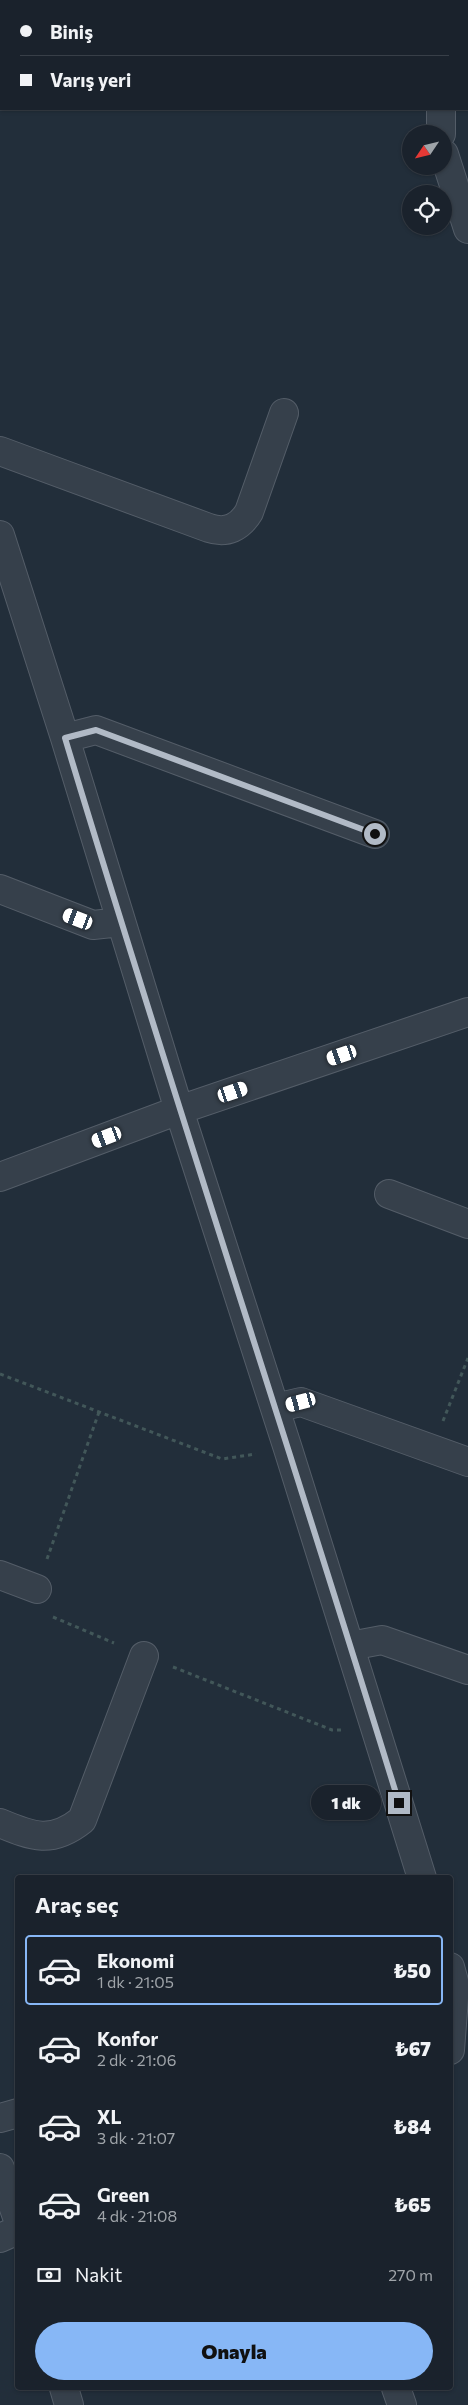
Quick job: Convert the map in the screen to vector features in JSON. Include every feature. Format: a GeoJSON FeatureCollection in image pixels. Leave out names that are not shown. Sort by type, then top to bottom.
{"type":"FeatureCollection","features":[{"type":"Feature","properties":{"kind":"street"},"geometry":{"type":"LineString","coordinates":[[441,110],[442,125]]}},
{"type":"Feature","properties":{"kind":"street"},"geometry":{"type":"LineString","coordinates":[[451,175],[468,229]]}},
{"type":"Feature","properties":{"kind":"street"},"geometry":{"type":"LineString","coordinates":[[0,451],[209,528],[226,530],[244,521],[249,512],[284,413]]}},
{"type":"Feature","properties":{"kind":"street"},"geometry":{"type":"LineString","coordinates":[[0,535],[65,738],[179,1110],[288,1449],[421,1875]]}},
{"type":"Feature","properties":{"kind":"street"},"geometry":{"type":"LineString","coordinates":[[65,738],[96,730],[375,834]]}},
{"type":"Feature","properties":{"kind":"street"},"geometry":{"type":"LineString","coordinates":[[0,889],[93,925],[121,922]]}},
{"type":"Feature","properties":{"kind":"street"},"geometry":{"type":"LineString","coordinates":[[0,1178],[179,1110],[468,1012]]}},
{"type":"Feature","properties":{"kind":"street"},"geometry":{"type":"LineString","coordinates":[[389,1194],[468,1224]]}},
{"type":"Feature","properties":{"kind":"street"},"geometry":{"type":"LineString","coordinates":[[275,1408],[301,1402],[468,1462]]}},
{"type":"Feature","properties":{"kind":"street"},"geometry":{"type":"LineString","coordinates":[[0,1575],[37,1589]]}},
{"type":"Feature","properties":{"kind":"street"},"geometry":{"type":"LineString","coordinates":[[350,1646],[382,1640],[468,1670]]}},
{"type":"Feature","properties":{"kind":"street"},"geometry":{"type":"LineString","coordinates":[[0,1823],[26,1834],[42,1837],[58,1834],[82,1820],[144,1656]]}},
{"type":"Feature","properties":{"kind":"street"},"geometry":{"type":"LineString","coordinates":[[453,2014],[456,1979]]}},
{"type":"Feature","properties":{"kind":"street"},"geometry":{"type":"LineString","coordinates":[[0,2118],[15,2114]]}},
{"type":"Feature","properties":{"kind":"street"},"geometry":{"type":"LineString","coordinates":[[0,2168],[15,2211]]}},
{"type":"Feature","properties":{"kind":"street"},"geometry":{"type":"LineString","coordinates":[[0,2238],[15,2231]]}},
{"type":"Feature","properties":{"kind":"street"},"geometry":{"type":"LineString","coordinates":[[65,2390],[69,2405]]}},
{"type":"Feature","properties":{"kind":"street"},"geometry":{"type":"LineString","coordinates":[[397,2390],[402,2405]]}},
{"type":"Feature","properties":{"kind":"path"},"geometry":{"type":"LineString","coordinates":[[432,1449],[468,1358]]}},
{"type":"Feature","properties":{"kind":"path"},"geometry":{"type":"LineString","coordinates":[[0,1374],[222,1459],[288,1449]]}},
{"type":"Feature","properties":{"kind":"path"},"geometry":{"type":"LineString","coordinates":[[99,1412],[37,1589],[40,1611],[144,1656],[332,1730],[376,1728]]}},
{"type":"Feature","properties":{"kind":"route"},"geometry":{"type":"LineString","coordinates":[[375,834],[96,730],[65,738],[179,1110],[399,1803]]}}]}
